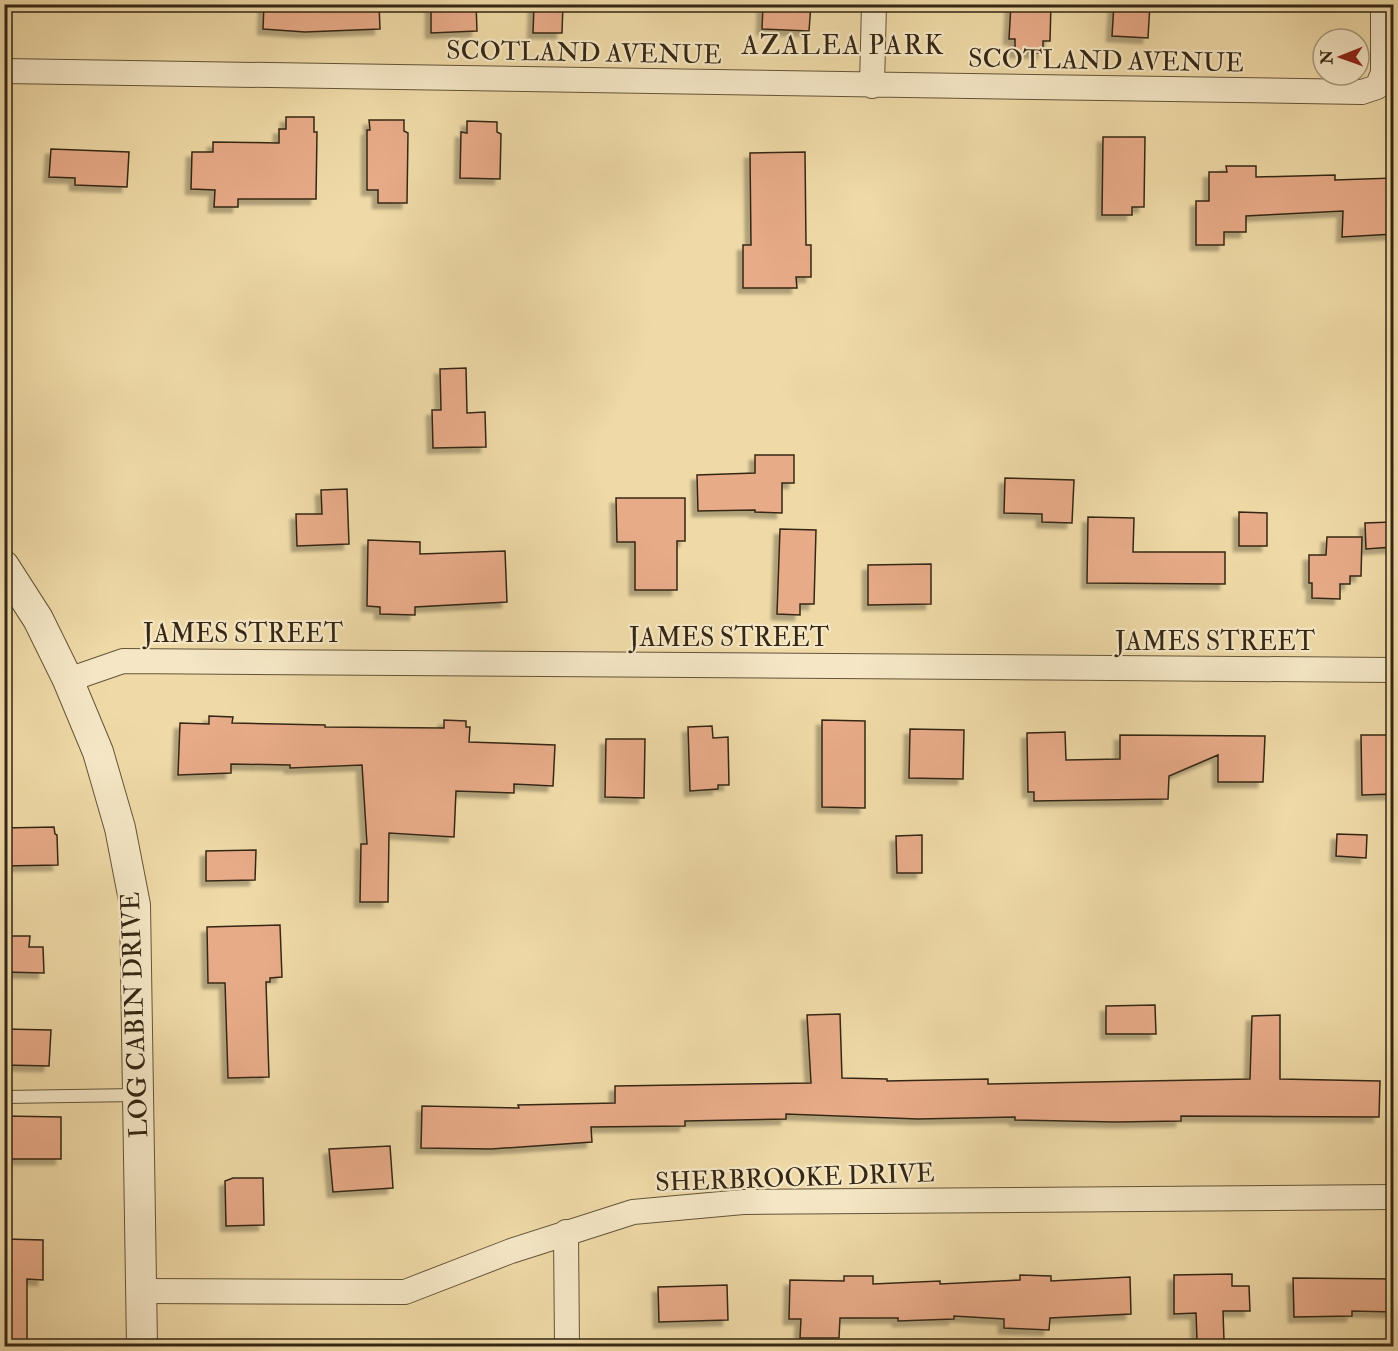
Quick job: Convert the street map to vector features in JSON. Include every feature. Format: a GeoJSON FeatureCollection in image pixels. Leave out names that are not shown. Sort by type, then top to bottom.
{"type":"FeatureCollection","features":[{"type":"Feature","properties":{"kind":"street"},"geometry":{"type":"LineString","coordinates":[[872,86],[874,4]]}},
{"type":"Feature","properties":{"kind":"street","name":"SCOTLAND AVENUE"},"geometry":{"type":"LineString","coordinates":[[4,71],[1362,92],[1377,87],[1383,73],[1383,4]]}},
{"type":"Feature","properties":{"kind":"street","name":"LOG CABIN DRIVE"},"geometry":{"type":"LineString","coordinates":[[4,566],[38,619],[68,680],[98,752],[120,828],[135,905],[142,1347]]}},
{"type":"Feature","properties":{"kind":"street","name":"JAMES STREET"},"geometry":{"type":"LineString","coordinates":[[68,680],[123,661],[1394,670]]}},
{"type":"Feature","properties":{"kind":"street","name":"SHERBROOKE DRIVE"},"geometry":{"type":"LineString","coordinates":[[141,1291],[405,1292],[566,1232],[633,1212],[743,1202],[1394,1197]]}},
{"type":"Feature","properties":{"kind":"street"},"geometry":{"type":"LineString","coordinates":[[566,1232],[567,1347]]}},
{"type":"Feature","properties":{"kind":"lane"},"geometry":{"type":"LineString","coordinates":[[4,1097],[137,1095]]}},
{"type":"Feature","properties":{"kind":"building"},"geometry":{"type":"Polygon","coordinates":[[[264,4],[379,4],[380,29],[305,32],[263,29],[264,4]]]}},
{"type":"Feature","properties":{"kind":"building"},"geometry":{"type":"Polygon","coordinates":[[[431,4],[476,4],[477,31],[431,33],[431,4]]]}},
{"type":"Feature","properties":{"kind":"building"},"geometry":{"type":"Polygon","coordinates":[[[534,4],[563,4],[562,33],[533,33],[534,4]]]}},
{"type":"Feature","properties":{"kind":"building"},"geometry":{"type":"Polygon","coordinates":[[[763,4],[811,4],[809,31],[762,29],[763,4]]]}},
{"type":"Feature","properties":{"kind":"building"},"geometry":{"type":"Polygon","coordinates":[[[1011,4],[1051,4],[1050,41],[1043,41],[1043,53],[1015,52],[1015,39],[1009,39],[1011,4]]]}},
{"type":"Feature","properties":{"kind":"building"},"geometry":{"type":"Polygon","coordinates":[[[1114,4],[1150,4],[1148,38],[1112,36],[1114,4]]]}},
{"type":"Feature","properties":{"kind":"building"},"geometry":{"type":"Polygon","coordinates":[[[286,117],[314,117],[314,132],[317,132],[316,199],[238,199],[238,207],[214,207],[215,190],[191,189],[192,152],[213,152],[213,142],[279,143],[279,129],[286,129],[286,117]]]}},
{"type":"Feature","properties":{"kind":"building"},"geometry":{"type":"Polygon","coordinates":[[[369,120],[404,120],[404,131],[408,133],[407,203],[378,203],[378,190],[367,190],[369,120]]]}},
{"type":"Feature","properties":{"kind":"building"},"geometry":{"type":"Polygon","coordinates":[[[467,121],[497,122],[497,132],[501,134],[500,179],[460,178],[461,132],[467,133],[467,121]]]}},
{"type":"Feature","properties":{"kind":"building"},"geometry":{"type":"Polygon","coordinates":[[[1103,137],[1145,137],[1144,207],[1132,207],[1132,215],[1102,215],[1103,137]]]}},
{"type":"Feature","properties":{"kind":"building"},"geometry":{"type":"Polygon","coordinates":[[[51,149],[129,152],[127,187],[75,185],[75,178],[49,177],[51,149]]]}},
{"type":"Feature","properties":{"kind":"building"},"geometry":{"type":"Polygon","coordinates":[[[805,152],[806,245],[811,245],[811,277],[796,277],[797,288],[743,288],[743,245],[751,245],[750,153],[805,152]]]}},
{"type":"Feature","properties":{"kind":"building"},"geometry":{"type":"Polygon","coordinates":[[[1226,166],[1256,166],[1256,177],[1335,175],[1335,180],[1394,178],[1394,234],[1342,237],[1343,211],[1246,216],[1246,232],[1224,232],[1224,245],[1196,245],[1196,201],[1209,201],[1209,172],[1227,172],[1226,166]]]}},
{"type":"Feature","properties":{"kind":"building"},"geometry":{"type":"Polygon","coordinates":[[[466,368],[467,413],[485,412],[486,447],[433,448],[432,410],[441,410],[440,369],[466,368]]]}},
{"type":"Feature","properties":{"kind":"building"},"geometry":{"type":"Polygon","coordinates":[[[755,455],[794,455],[794,483],[782,483],[782,513],[755,512],[755,510],[698,511],[697,475],[755,473],[755,455]]]}},
{"type":"Feature","properties":{"kind":"building"},"geometry":{"type":"Polygon","coordinates":[[[1005,478],[1074,480],[1072,523],[1042,522],[1042,514],[1004,513],[1005,478]]]}},
{"type":"Feature","properties":{"kind":"building"},"geometry":{"type":"Polygon","coordinates":[[[347,489],[349,544],[297,546],[296,514],[322,514],[321,490],[347,489]]]}},
{"type":"Feature","properties":{"kind":"building"},"geometry":{"type":"Polygon","coordinates":[[[616,498],[685,498],[685,541],[677,541],[677,590],[635,590],[635,542],[617,542],[616,498]]]}},
{"type":"Feature","properties":{"kind":"building"},"geometry":{"type":"Polygon","coordinates":[[[1239,512],[1267,513],[1267,546],[1239,546],[1239,512]]]}},
{"type":"Feature","properties":{"kind":"building"},"geometry":{"type":"Polygon","coordinates":[[[1088,517],[1134,518],[1133,552],[1225,552],[1225,584],[1087,583],[1088,517]]]}},
{"type":"Feature","properties":{"kind":"building"},"geometry":{"type":"Polygon","coordinates":[[[1392,522],[1393,547],[1366,549],[1365,523],[1392,522]]]}},
{"type":"Feature","properties":{"kind":"building"},"geometry":{"type":"Polygon","coordinates":[[[780,529],[816,530],[814,604],[800,604],[800,615],[777,614],[780,529]]]}},
{"type":"Feature","properties":{"kind":"building"},"geometry":{"type":"Polygon","coordinates":[[[1327,537],[1362,537],[1361,576],[1350,576],[1350,584],[1340,584],[1340,599],[1312,598],[1312,583],[1309,583],[1309,555],[1326,555],[1327,537]]]}},
{"type":"Feature","properties":{"kind":"building"},"geometry":{"type":"Polygon","coordinates":[[[368,540],[420,542],[420,554],[505,551],[507,602],[415,607],[415,615],[380,614],[380,607],[367,606],[368,540]]]}},
{"type":"Feature","properties":{"kind":"building"},"geometry":{"type":"Polygon","coordinates":[[[931,564],[931,604],[868,605],[868,565],[931,564]]]}},
{"type":"Feature","properties":{"kind":"building"},"geometry":{"type":"Polygon","coordinates":[[[209,716],[233,717],[232,723],[325,725],[325,727],[444,728],[444,720],[466,721],[466,727],[470,727],[469,742],[555,745],[553,786],[514,784],[514,793],[456,791],[454,837],[389,833],[388,902],[360,902],[361,844],[367,844],[362,765],[290,768],[290,765],[231,764],[231,773],[178,775],[180,723],[209,724],[209,716]]]}},
{"type":"Feature","properties":{"kind":"building"},"geometry":{"type":"Polygon","coordinates":[[[822,720],[865,721],[865,808],[822,807],[822,720]]]}},
{"type":"Feature","properties":{"kind":"building"},"geometry":{"type":"Polygon","coordinates":[[[712,726],[713,738],[728,737],[729,785],[718,785],[718,789],[690,791],[688,727],[712,726]]]}},
{"type":"Feature","properties":{"kind":"building"},"geometry":{"type":"Polygon","coordinates":[[[910,729],[964,730],[963,779],[909,778],[910,729]]]}},
{"type":"Feature","properties":{"kind":"building"},"geometry":{"type":"Polygon","coordinates":[[[1065,732],[1066,760],[1120,759],[1120,735],[1265,736],[1263,782],[1218,782],[1218,755],[1169,776],[1168,799],[1034,801],[1034,792],[1028,792],[1027,733],[1065,732]]]}},
{"type":"Feature","properties":{"kind":"building"},"geometry":{"type":"Polygon","coordinates":[[[1361,735],[1393,735],[1394,794],[1362,795],[1361,735]]]}},
{"type":"Feature","properties":{"kind":"building"},"geometry":{"type":"Polygon","coordinates":[[[606,739],[645,739],[644,798],[605,797],[606,739]]]}},
{"type":"Feature","properties":{"kind":"building"},"geometry":{"type":"Polygon","coordinates":[[[54,827],[57,835],[58,865],[4,866],[4,828],[54,827]]]}},
{"type":"Feature","properties":{"kind":"building"},"geometry":{"type":"Polygon","coordinates":[[[1337,834],[1367,835],[1366,858],[1336,856],[1337,834]]]}},
{"type":"Feature","properties":{"kind":"building"},"geometry":{"type":"Polygon","coordinates":[[[922,835],[922,873],[897,873],[896,836],[922,835]]]}},
{"type":"Feature","properties":{"kind":"building"},"geometry":{"type":"Polygon","coordinates":[[[256,850],[255,880],[206,881],[206,851],[256,850]]]}},
{"type":"Feature","properties":{"kind":"building"},"geometry":{"type":"Polygon","coordinates":[[[280,925],[282,977],[270,978],[270,982],[266,982],[269,1077],[228,1078],[225,983],[208,983],[207,927],[280,925]]]}},
{"type":"Feature","properties":{"kind":"building"},"geometry":{"type":"Polygon","coordinates":[[[4,936],[30,936],[29,947],[43,947],[44,973],[4,972],[4,936]]]}},
{"type":"Feature","properties":{"kind":"building"},"geometry":{"type":"Polygon","coordinates":[[[1155,1005],[1156,1034],[1106,1034],[1106,1006],[1155,1005]]]}},
{"type":"Feature","properties":{"kind":"building"},"geometry":{"type":"Polygon","coordinates":[[[840,1014],[842,1078],[887,1079],[887,1081],[988,1079],[988,1084],[1250,1079],[1252,1016],[1280,1015],[1280,1079],[1380,1081],[1379,1117],[1181,1116],[1181,1121],[1116,1122],[1015,1120],[1015,1117],[918,1119],[786,1114],[786,1119],[685,1121],[685,1126],[591,1127],[592,1142],[491,1149],[421,1148],[422,1106],[519,1108],[518,1105],[615,1103],[615,1086],[811,1083],[807,1015],[840,1014]]]}},
{"type":"Feature","properties":{"kind":"building"},"geometry":{"type":"Polygon","coordinates":[[[4,1029],[51,1030],[49,1066],[4,1065],[4,1029]]]}},
{"type":"Feature","properties":{"kind":"building"},"geometry":{"type":"Polygon","coordinates":[[[4,1116],[61,1117],[61,1159],[4,1159],[4,1116]]]}},
{"type":"Feature","properties":{"kind":"building"},"geometry":{"type":"Polygon","coordinates":[[[390,1146],[393,1188],[333,1192],[329,1149],[390,1146]]]}},
{"type":"Feature","properties":{"kind":"building"},"geometry":{"type":"Polygon","coordinates":[[[233,1178],[263,1178],[264,1225],[226,1226],[225,1181],[233,1178]]]}},
{"type":"Feature","properties":{"kind":"building"},"geometry":{"type":"Polygon","coordinates":[[[5,1239],[43,1240],[43,1280],[27,1279],[27,1347],[4,1347],[5,1239]]]}},
{"type":"Feature","properties":{"kind":"building"},"geometry":{"type":"Polygon","coordinates":[[[1232,1274],[1232,1286],[1249,1286],[1250,1311],[1223,1311],[1224,1340],[1197,1340],[1196,1313],[1174,1314],[1174,1275],[1232,1274]]]}},
{"type":"Feature","properties":{"kind":"building"},"geometry":{"type":"Polygon","coordinates":[[[1020,1275],[1051,1276],[1051,1281],[1130,1277],[1131,1314],[1050,1318],[1049,1330],[1004,1328],[1004,1319],[954,1316],[954,1319],[898,1321],[898,1318],[840,1318],[839,1338],[800,1338],[801,1319],[789,1319],[790,1280],[844,1281],[844,1276],[873,1276],[873,1284],[940,1281],[940,1284],[1020,1280],[1020,1275]]]}},
{"type":"Feature","properties":{"kind":"building"},"geometry":{"type":"Polygon","coordinates":[[[1293,1278],[1394,1279],[1394,1312],[1352,1311],[1352,1316],[1294,1317],[1293,1278]]]}},
{"type":"Feature","properties":{"kind":"building"},"geometry":{"type":"Polygon","coordinates":[[[727,1285],[728,1320],[659,1322],[658,1287],[727,1285]]]}},
{"type":"Feature","properties":{"kind":"district","name":"AZALEA PARK"},"geometry":{"type":"Point","coordinates":[843,45]}}]}
